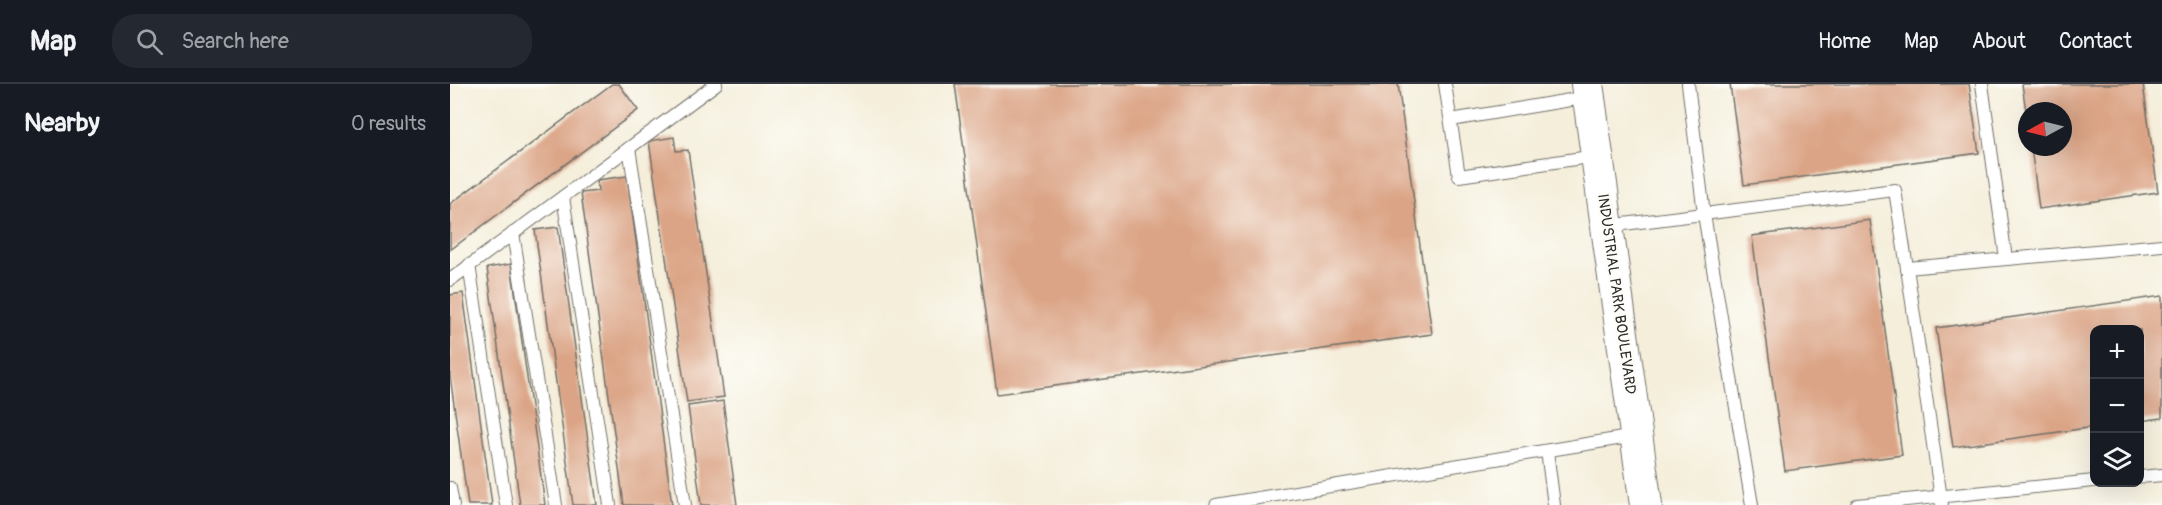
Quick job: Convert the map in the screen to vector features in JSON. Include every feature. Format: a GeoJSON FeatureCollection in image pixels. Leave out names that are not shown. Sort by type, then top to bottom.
{"type":"FeatureCollection","features":[{"type":"Feature","properties":{"kind":"street","name":"INDUSTRIAL PARK BOULEVARD"},"geometry":{"type":"LineString","coordinates":[[1588,90],[1646,505]]}},
{"type":"Feature","properties":{"kind":"lane"},"geometry":{"type":"LineString","coordinates":[[450,280],[716,84]]}},
{"type":"Feature","properties":{"kind":"lane"},"geometry":{"type":"LineString","coordinates":[[1445,84],[1459,176],[1598,156]]}},
{"type":"Feature","properties":{"kind":"lane"},"geometry":{"type":"LineString","coordinates":[[1688,84],[1704,214],[1752,505]]}},
{"type":"Feature","properties":{"kind":"lane"},"geometry":{"type":"LineString","coordinates":[[1982,84],[2006,259]]}},
{"type":"Feature","properties":{"kind":"lane"},"geometry":{"type":"LineString","coordinates":[[1451,120],[1588,90]]}},
{"type":"Feature","properties":{"kind":"lane"},"geometry":{"type":"LineString","coordinates":[[629,148],[685,505]]}},
{"type":"Feature","properties":{"kind":"lane"},"geometry":{"type":"LineString","coordinates":[[1607,226],[1895,190],[1941,501]]}},
{"type":"Feature","properties":{"kind":"lane"},"geometry":{"type":"LineString","coordinates":[[563,196],[610,505]]}},
{"type":"Feature","properties":{"kind":"lane"},"geometry":{"type":"LineString","coordinates":[[513,233],[556,505]]}},
{"type":"Feature","properties":{"kind":"lane"},"geometry":{"type":"LineString","coordinates":[[1907,268],[2162,245]]}},
{"type":"Feature","properties":{"kind":"lane"},"geometry":{"type":"LineString","coordinates":[[469,266],[506,505]]}},
{"type":"Feature","properties":{"kind":"lane"},"geometry":{"type":"LineString","coordinates":[[1216,505],[1636,436]]}},
{"type":"Feature","properties":{"kind":"lane"},"geometry":{"type":"LineString","coordinates":[[1547,451],[1554,505]]}},
{"type":"Feature","properties":{"kind":"lane"},"geometry":{"type":"LineString","coordinates":[[2144,477],[2162,475]]}},
{"type":"Feature","properties":{"kind":"lane"},"geometry":{"type":"LineString","coordinates":[[1857,505],[1941,501],[2090,482]]}},
{"type":"Feature","properties":{"kind":"lane"},"geometry":{"type":"LineString","coordinates":[[450,488],[453,505]]}},
{"type":"Feature","properties":{"kind":"building"},"geometry":{"type":"Polygon","coordinates":[[[612,84],[619,84],[638,110],[450,250],[450,204],[612,84]]]}},
{"type":"Feature","properties":{"kind":"building"},"geometry":{"type":"Polygon","coordinates":[[[955,84],[1398,84],[1432,334],[997,394],[955,84]]]}},
{"type":"Feature","properties":{"kind":"building"},"geometry":{"type":"Polygon","coordinates":[[[1730,84],[1969,84],[1979,153],[1744,185],[1730,84]]]}},
{"type":"Feature","properties":{"kind":"building"},"geometry":{"type":"Polygon","coordinates":[[[2022,84],[2143,84],[2158,192],[2039,209],[2032,156],[2072,156],[2072,102],[2025,102],[2022,84]]]}},
{"type":"Feature","properties":{"kind":"building"},"geometry":{"type":"Polygon","coordinates":[[[674,137],[676,151],[688,150],[724,397],[687,402],[649,141],[674,137]]]}},
{"type":"Feature","properties":{"kind":"building"},"geometry":{"type":"Polygon","coordinates":[[[627,176],[672,505],[624,505],[581,193],[598,191],[597,180],[627,176]]]}},
{"type":"Feature","properties":{"kind":"building"},"geometry":{"type":"Polygon","coordinates":[[[1870,220],[1902,455],[1785,471],[1752,236],[1870,220]]]}},
{"type":"Feature","properties":{"kind":"building"},"geometry":{"type":"Polygon","coordinates":[[[558,227],[597,505],[573,505],[535,230],[558,227]]]}},
{"type":"Feature","properties":{"kind":"building"},"geometry":{"type":"Polygon","coordinates":[[[511,264],[545,505],[520,505],[487,268],[511,264]]]}},
{"type":"Feature","properties":{"kind":"building"},"geometry":{"type":"Polygon","coordinates":[[[463,293],[492,505],[468,505],[450,376],[450,295],[463,293]]]}},
{"type":"Feature","properties":{"kind":"building"},"geometry":{"type":"Polygon","coordinates":[[[2162,296],[2162,418],[2144,420],[2144,325],[2090,325],[2090,428],[1953,447],[1936,328],[2162,296]]]}},
{"type":"Feature","properties":{"kind":"building"},"geometry":{"type":"Polygon","coordinates":[[[723,401],[737,505],[701,505],[688,406],[723,401]]]}}]}
